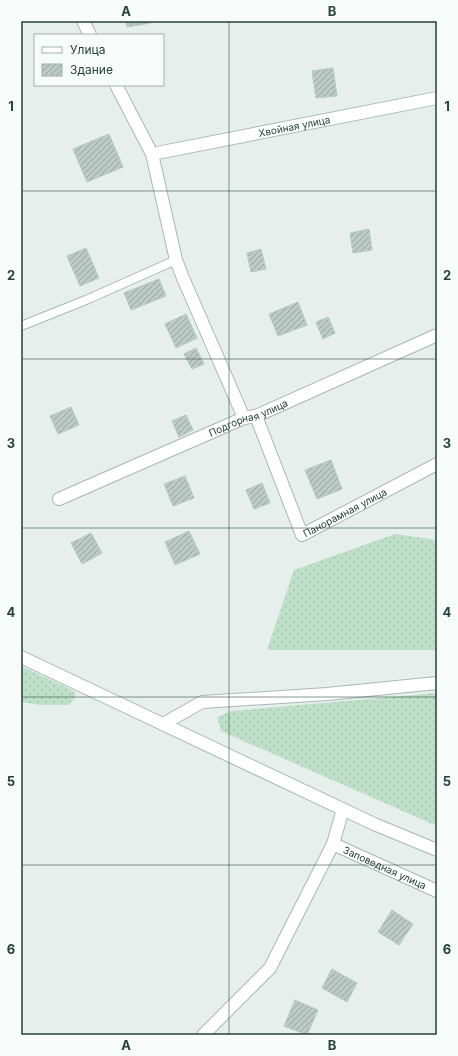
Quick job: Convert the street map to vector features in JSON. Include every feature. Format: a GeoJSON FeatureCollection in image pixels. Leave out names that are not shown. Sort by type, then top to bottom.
{"type":"FeatureCollection","features":[{"type":"Feature","properties":{"kind":"street"},"geometry":{"type":"LineString","coordinates":[[83,21],[90,34]]}},
{"type":"Feature","properties":{"kind":"street"},"geometry":{"type":"LineString","coordinates":[[117,86],[152,154],[176,260],[244,418]]}},
{"type":"Feature","properties":{"kind":"street","name":"Хвойная улица"},"geometry":{"type":"LineString","coordinates":[[152,154],[437,98]]}},
{"type":"Feature","properties":{"kind":"street","name":"Подгорная улица"},"geometry":{"type":"LineString","coordinates":[[59,499],[244,418],[256,416],[437,335]]}},
{"type":"Feature","properties":{"kind":"street","name":"Панорамная улица"},"geometry":{"type":"LineString","coordinates":[[256,416],[302,535],[437,464]]}},
{"type":"Feature","properties":{"kind":"street"},"geometry":{"type":"LineString","coordinates":[[21,658],[343,809],[437,850]]}},
{"type":"Feature","properties":{"kind":"street"},"geometry":{"type":"LineString","coordinates":[[163,724],[202,702],[327,694],[437,683]]}},
{"type":"Feature","properties":{"kind":"street"},"geometry":{"type":"LineString","coordinates":[[203,1035],[270,968],[333,844],[343,809]]}},
{"type":"Feature","properties":{"kind":"street","name":"Заповедная улица"},"geometry":{"type":"LineString","coordinates":[[333,844],[437,891]]}},
{"type":"Feature","properties":{"kind":"lane"},"geometry":{"type":"LineString","coordinates":[[21,326],[86,300],[176,260]]}},
{"type":"Feature","properties":{"kind":"green space"},"geometry":{"type":"Polygon","coordinates":[[[395,534],[437,540],[437,650],[267,650],[294,570],[395,534]]]}},
{"type":"Feature","properties":{"kind":"green space"},"geometry":{"type":"Polygon","coordinates":[[[21,666],[75,692],[75,697],[69,705],[40,705],[21,702],[21,666]]]}},
{"type":"Feature","properties":{"kind":"green space"},"geometry":{"type":"Polygon","coordinates":[[[437,693],[437,826],[221,731],[217,717],[232,711],[437,693]]]}},
{"type":"Feature","properties":{"kind":"building"},"geometry":{"type":"Polygon","coordinates":[[[126,21],[150,21],[151,23],[127,27],[126,21]]]}},
{"type":"Feature","properties":{"kind":"building"},"geometry":{"type":"Polygon","coordinates":[[[333,68],[337,96],[316,98],[312,71],[333,68]]]}},
{"type":"Feature","properties":{"kind":"building"},"geometry":{"type":"Polygon","coordinates":[[[109,134],[123,167],[87,182],[73,149],[109,134]]]}},
{"type":"Feature","properties":{"kind":"building"},"geometry":{"type":"Polygon","coordinates":[[[369,229],[372,250],[353,253],[350,233],[369,229]]]}},
{"type":"Feature","properties":{"kind":"building"},"geometry":{"type":"Polygon","coordinates":[[[86,248],[99,278],[80,286],[67,256],[86,248]]]}},
{"type":"Feature","properties":{"kind":"building"},"geometry":{"type":"Polygon","coordinates":[[[261,249],[266,269],[251,272],[247,253],[261,249]]]}},
{"type":"Feature","properties":{"kind":"building"},"geometry":{"type":"Polygon","coordinates":[[[159,279],[166,296],[131,310],[124,293],[159,279]]]}},
{"type":"Feature","properties":{"kind":"building"},"geometry":{"type":"Polygon","coordinates":[[[298,302],[307,325],[278,336],[269,314],[298,302]]]}},
{"type":"Feature","properties":{"kind":"building"},"geometry":{"type":"Polygon","coordinates":[[[186,314],[197,338],[176,348],[165,324],[186,314]]]}},
{"type":"Feature","properties":{"kind":"building"},"geometry":{"type":"Polygon","coordinates":[[[328,317],[335,333],[323,339],[316,322],[328,317]]]}},
{"type":"Feature","properties":{"kind":"building"},"geometry":{"type":"Polygon","coordinates":[[[196,348],[204,364],[192,369],[184,354],[196,348]]]}},
{"type":"Feature","properties":{"kind":"building"},"geometry":{"type":"Polygon","coordinates":[[[71,407],[79,425],[58,434],[50,416],[71,407]]]}},
{"type":"Feature","properties":{"kind":"building"},"geometry":{"type":"Polygon","coordinates":[[[186,415],[193,430],[179,437],[172,421],[186,415]]]}},
{"type":"Feature","properties":{"kind":"building"},"geometry":{"type":"Polygon","coordinates":[[[331,460],[342,489],[317,499],[305,470],[331,460]]]}},
{"type":"Feature","properties":{"kind":"building"},"geometry":{"type":"Polygon","coordinates":[[[185,476],[194,498],[173,506],[164,484],[185,476]]]}},
{"type":"Feature","properties":{"kind":"building"},"geometry":{"type":"Polygon","coordinates":[[[262,483],[270,503],[254,509],[246,490],[262,483]]]}},
{"type":"Feature","properties":{"kind":"building"},"geometry":{"type":"Polygon","coordinates":[[[189,531],[200,554],[175,565],[165,542],[189,531]]]}},
{"type":"Feature","properties":{"kind":"building"},"geometry":{"type":"Polygon","coordinates":[[[91,533],[102,553],[82,564],[71,543],[91,533]]]}},
{"type":"Feature","properties":{"kind":"building"},"geometry":{"type":"Polygon","coordinates":[[[392,910],[413,924],[399,945],[378,932],[392,910]]]}},
{"type":"Feature","properties":{"kind":"building"},"geometry":{"type":"Polygon","coordinates":[[[332,969],[357,983],[347,1002],[322,988],[332,969]]]}},
{"type":"Feature","properties":{"kind":"building"},"geometry":{"type":"Polygon","coordinates":[[[295,1000],[318,1010],[307,1035],[284,1026],[295,1000]]]}}]}
